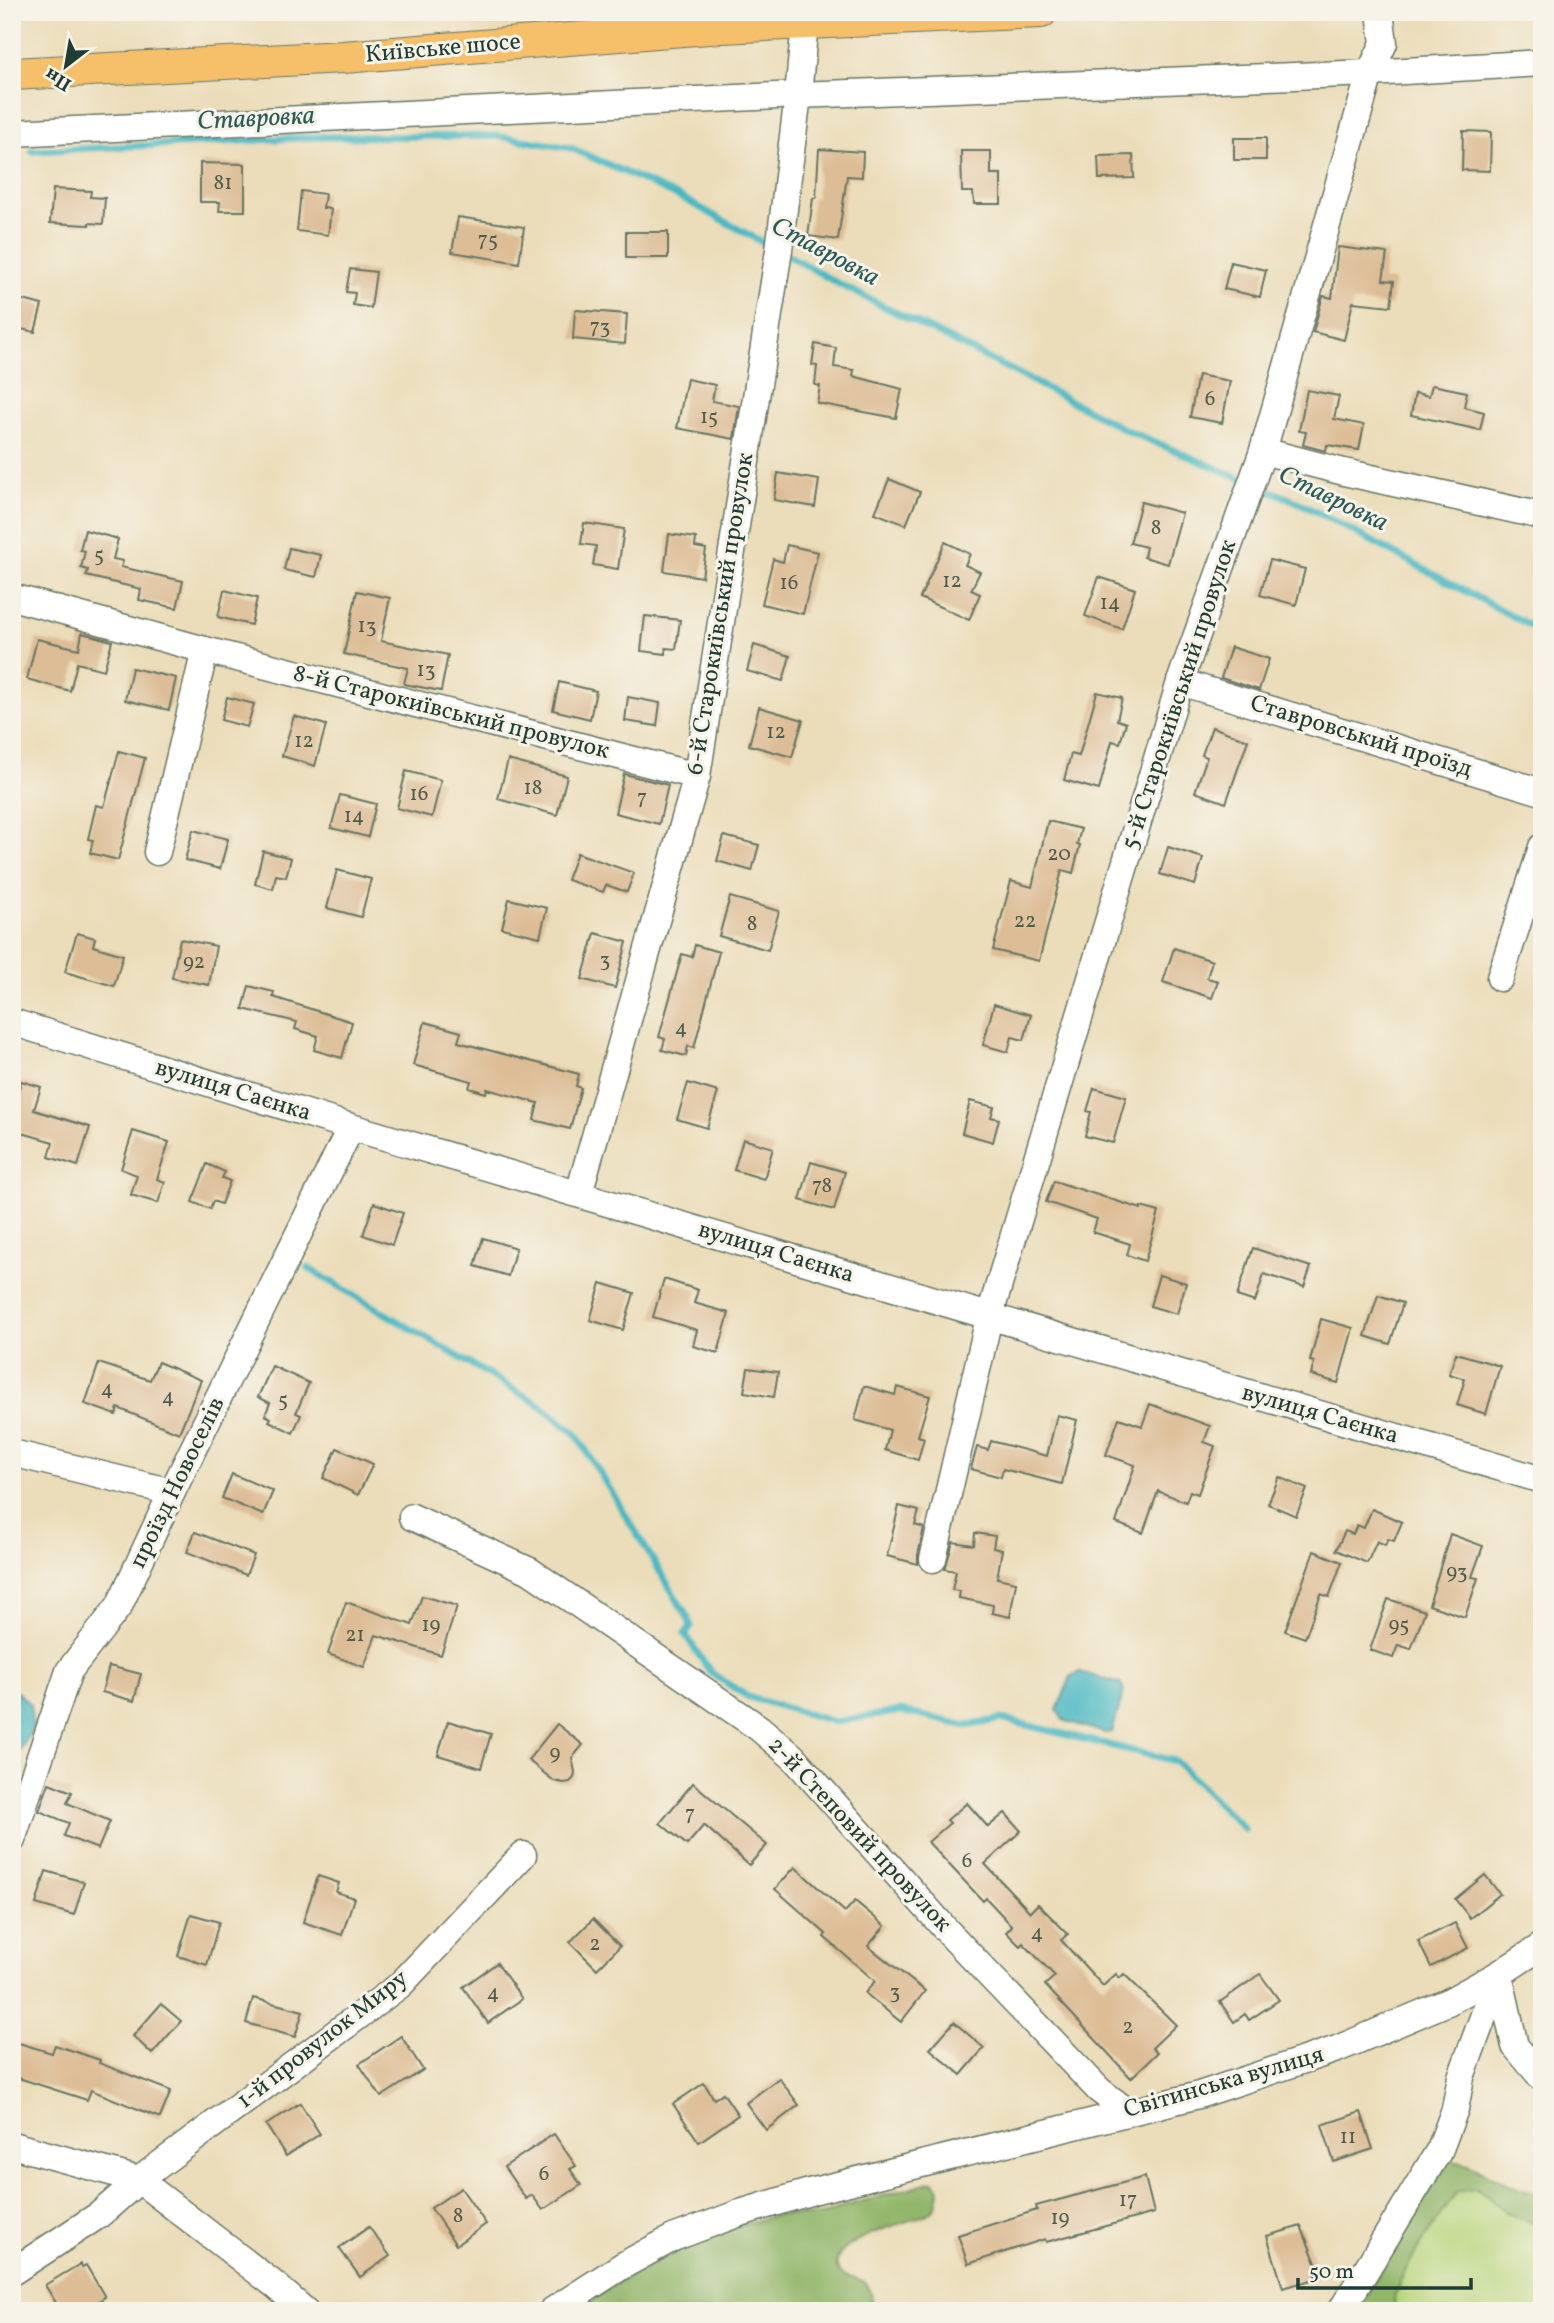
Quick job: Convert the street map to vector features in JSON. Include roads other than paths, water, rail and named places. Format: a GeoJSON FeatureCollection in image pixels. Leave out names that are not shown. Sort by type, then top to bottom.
{"type":"FeatureCollection","features":[{"type":"Feature","properties":{"kind":"main road","name":"Київське шосе"},"geometry":{"type":"LineString","coordinates":[[12,74],[343,57],[662,21],[796,20],[1041,12]]}},
{"type":"Feature","properties":{"kind":"street","name":"5-й Старокиївський провулок"},"geometry":{"type":"LineString","coordinates":[[933,1559],[989,1318],[1180,682],[1263,451],[1370,73],[1384,43],[1380,12]]}},
{"type":"Feature","properties":{"kind":"street","name":"6-й Старокиївський провулок"},"geometry":{"type":"LineString","coordinates":[[579,1193],[697,776],[779,250],[799,95],[796,20]]}},
{"type":"Feature","properties":{"kind":"street"},"geometry":{"type":"LineString","coordinates":[[14,137],[799,95],[1370,73],[1542,63]]}},
{"type":"Feature","properties":{"kind":"street"},"geometry":{"type":"LineString","coordinates":[[1263,451],[1542,516]]}},
{"type":"Feature","properties":{"kind":"street","name":"8-й Старокиївський провулок"},"geometry":{"type":"LineString","coordinates":[[12,597],[205,650],[697,776]]}},
{"type":"Feature","properties":{"kind":"street"},"geometry":{"type":"LineString","coordinates":[[157,852],[205,650]]}},
{"type":"Feature","properties":{"kind":"street","name":"Ставровський проїзд"},"geometry":{"type":"LineString","coordinates":[[1180,682],[1542,792]]}},
{"type":"Feature","properties":{"kind":"street"},"geometry":{"type":"LineString","coordinates":[[1500,978],[1542,847]]}},
{"type":"Feature","properties":{"kind":"street","name":"вулиця Саєнка"},"geometry":{"type":"LineString","coordinates":[[12,1022],[351,1127],[579,1193],[989,1318],[1542,1480]]}},
{"type":"Feature","properties":{"kind":"street","name":"проїзд Новоселів"},"geometry":{"type":"LineString","coordinates":[[12,1840],[69,1671],[119,1606],[351,1127]]}},
{"type":"Feature","properties":{"kind":"street"},"geometry":{"type":"LineString","coordinates":[[12,1453],[172,1492]]}},
{"type":"Feature","properties":{"kind":"street","name":"2-й Степовий провулок"},"geometry":{"type":"LineString","coordinates":[[412,1517],[530,1571],[759,1728],[793,1757],[948,1932],[1099,2090],[1128,2112]]}},
{"type":"Feature","properties":{"kind":"street","name":"1-й провулок Миру"},"geometry":{"type":"LineString","coordinates":[[12,2272],[99,2214],[139,2180],[400,1985],[523,1855]]}},
{"type":"Feature","properties":{"kind":"street","name":"Світинська вулиця"},"geometry":{"type":"LineString","coordinates":[[552,2311],[622,2266],[673,2238],[737,2214],[813,2191],[1199,2095],[1337,2049],[1448,2002],[1542,1947]]}},
{"type":"Feature","properties":{"kind":"street"},"geometry":{"type":"LineString","coordinates":[[1499,1974],[1515,2046],[1542,2078]]}},
{"type":"Feature","properties":{"kind":"street"},"geometry":{"type":"LineString","coordinates":[[1341,2311],[1440,2150],[1455,2109],[1461,2077],[1499,1974]]}},
{"type":"Feature","properties":{"kind":"street"},"geometry":{"type":"LineString","coordinates":[[12,2145],[139,2180],[305,2311]]}},
{"type":"Feature","properties":{"kind":"water"},"geometry":{"type":"Polygon","coordinates":[[[1080,1672],[1121,1684],[1124,1691],[1112,1732],[1105,1733],[1063,1720],[1057,1710],[1071,1676],[1080,1672]]]}},
{"type":"Feature","properties":{"kind":"water"},"geometry":{"type":"Polygon","coordinates":[[[12,1688],[30,1704],[33,1728],[12,1765],[12,1688]]]}},
{"type":"Feature","properties":{"kind":"waterway","name":"Ставровка"},"geometry":{"type":"LineString","coordinates":[[32,151],[319,137],[498,136],[571,148],[684,199],[773,248]]}},
{"type":"Feature","properties":{"kind":"waterway","name":"Ставровка"},"geometry":{"type":"LineString","coordinates":[[784,253],[839,284],[1128,431],[1300,503],[1542,632]]}},
{"type":"Feature","properties":{"kind":"waterway"},"geometry":{"type":"LineString","coordinates":[[308,1268],[540,1405],[576,1434],[687,1616],[691,1626],[685,1634],[711,1673],[748,1697],[835,1722],[901,1711],[967,1726],[1001,1719],[1175,1761],[1244,1829]]}}]}
